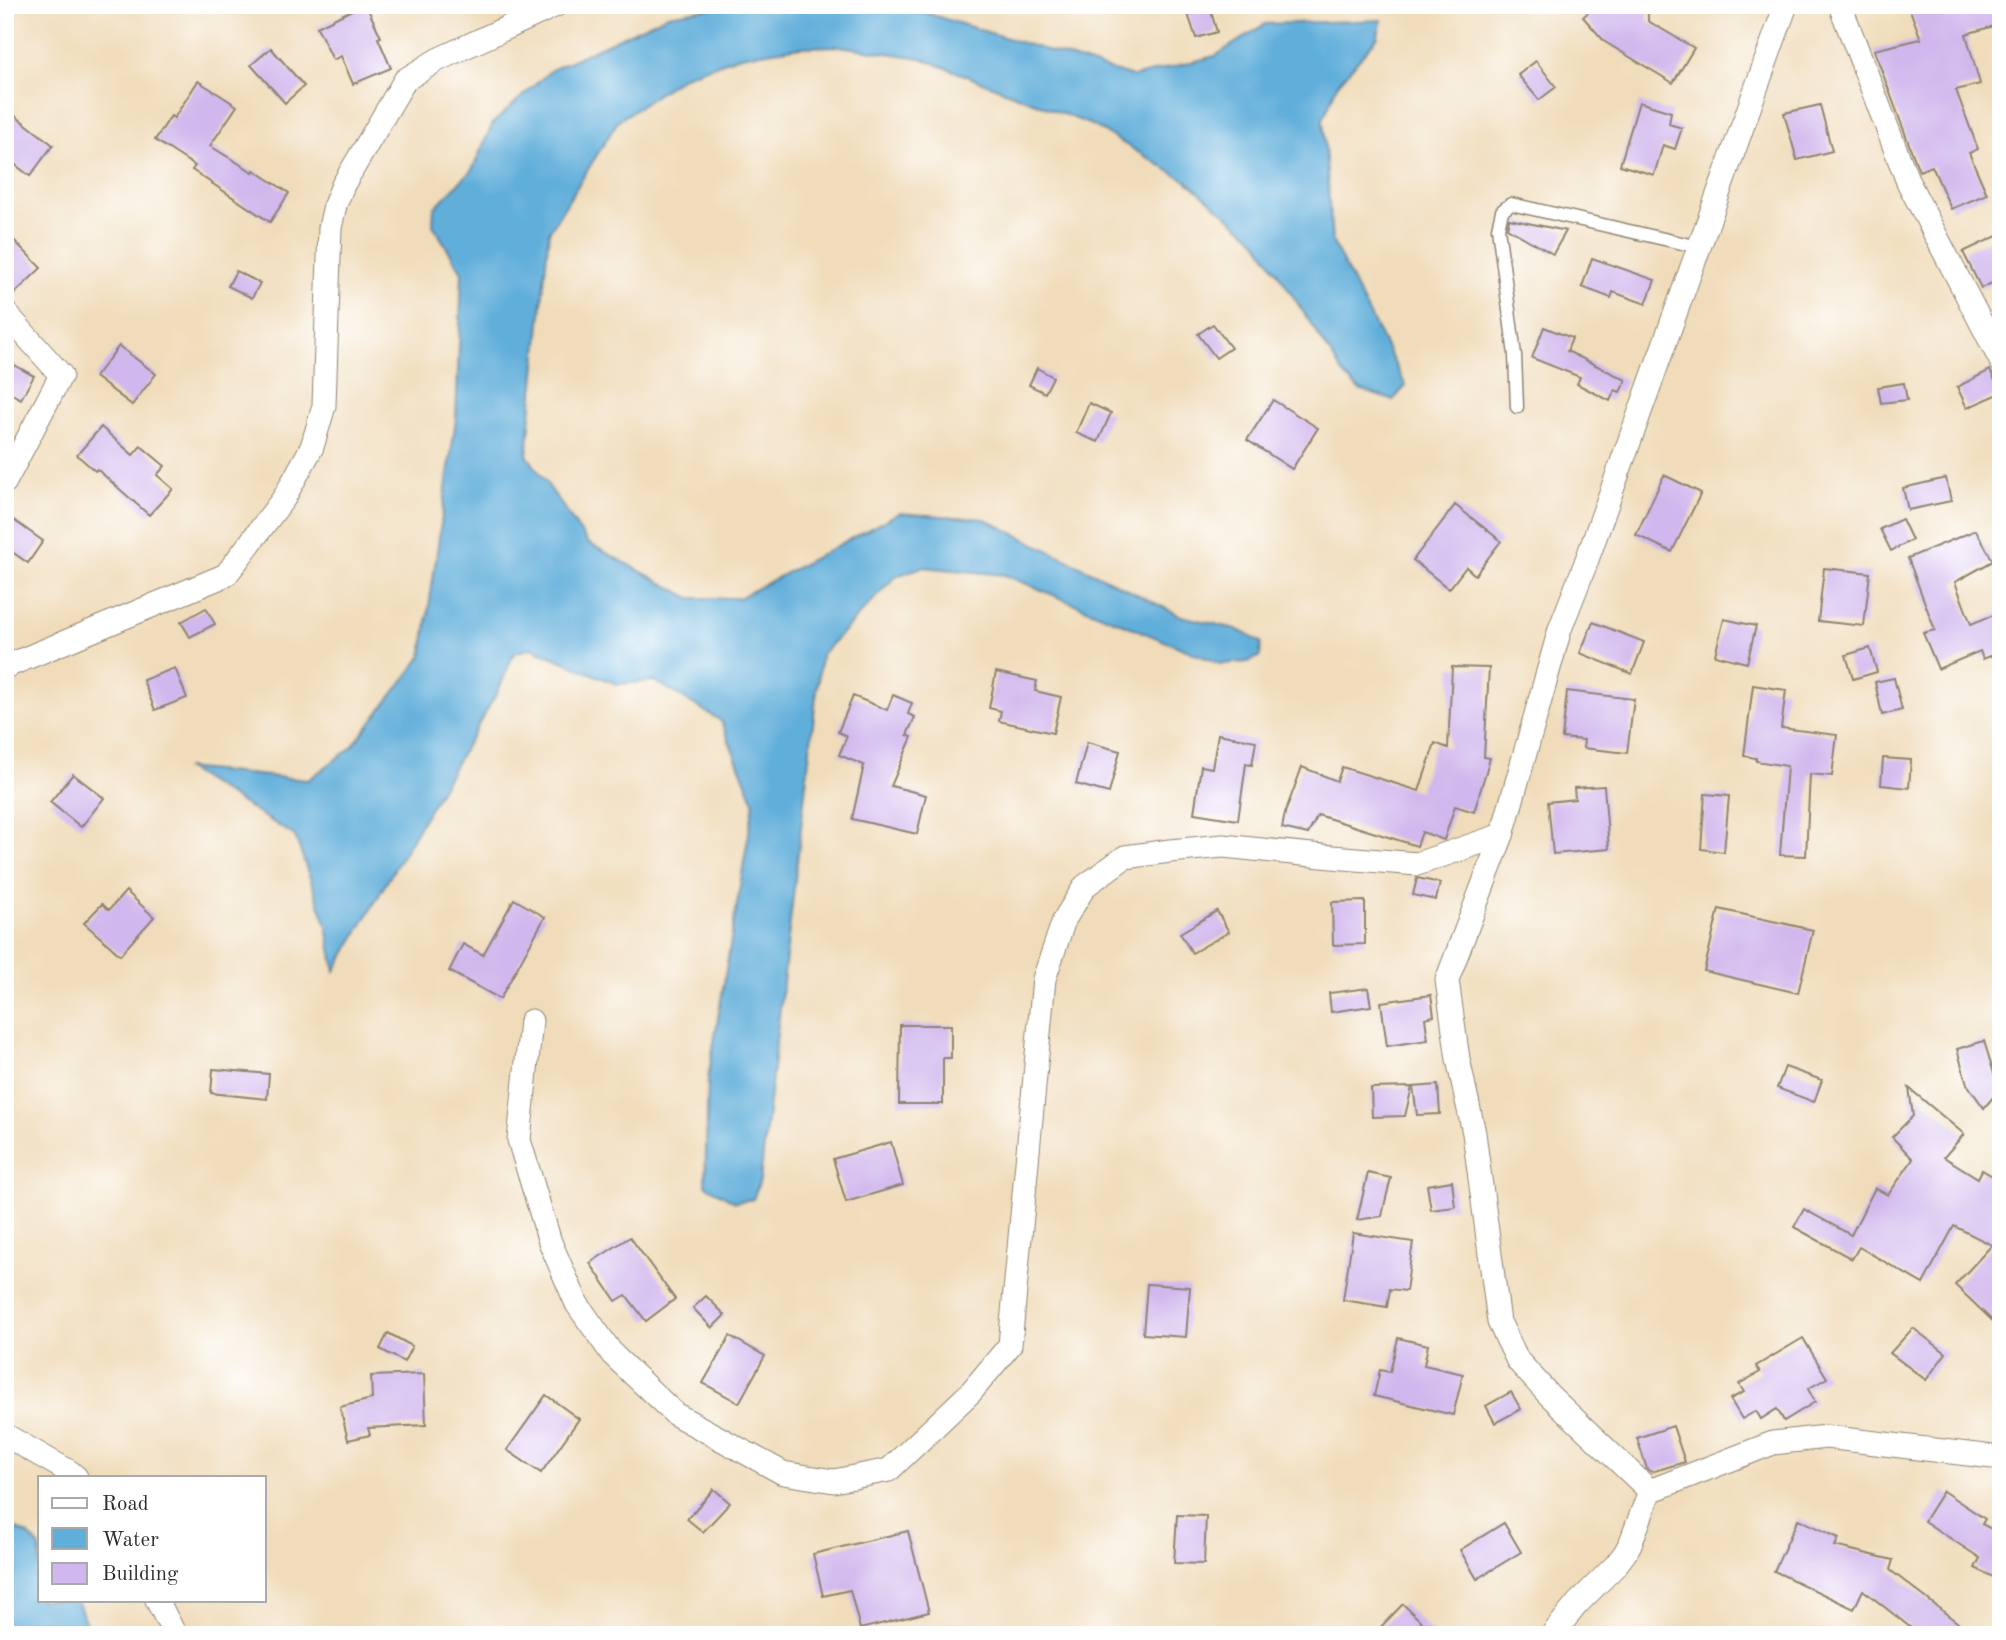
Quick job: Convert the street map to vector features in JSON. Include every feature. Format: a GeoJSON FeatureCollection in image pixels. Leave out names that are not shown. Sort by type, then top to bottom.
{"type":"FeatureCollection","features":[{"type":"Feature","properties":{"kind":"street"},"geometry":{"type":"LineString","coordinates":[[5,667],[226,575],[284,498],[312,447],[324,406],[330,228],[343,185],[383,115],[405,80],[437,60],[556,5]]}},
{"type":"Feature","properties":{"kind":"street"},"geometry":{"type":"LineString","coordinates":[[1650,1491],[1549,1395],[1518,1361],[1499,1322],[1474,1133],[1458,1059],[1447,980],[1502,835],[1560,629],[1786,5]]}},
{"type":"Feature","properties":{"kind":"street"},"geometry":{"type":"LineString","coordinates":[[1840,5],[1908,183],[2001,361]]}},
{"type":"Feature","properties":{"kind":"street"},"geometry":{"type":"LineString","coordinates":[[5,312],[61,375],[5,482]]}},
{"type":"Feature","properties":{"kind":"street"},"geometry":{"type":"LineString","coordinates":[[531,1021],[519,1140],[550,1241],[577,1304],[613,1355],[674,1414],[783,1473],[834,1481],[889,1470],[971,1392],[1010,1345],[1044,979],[1063,920],[1085,886],[1125,857],[1170,851],[1223,846],[1417,864],[1502,835]]}},
{"type":"Feature","properties":{"kind":"street"},"geometry":{"type":"LineString","coordinates":[[5,1435],[75,1476]]}},
{"type":"Feature","properties":{"kind":"street"},"geometry":{"type":"LineString","coordinates":[[1552,1635],[1625,1553],[1650,1491],[1773,1443],[1826,1437],[2001,1458]]}},
{"type":"Feature","properties":{"kind":"street"},"geometry":{"type":"LineString","coordinates":[[158,1602],[175,1635]]}},
{"type":"Feature","properties":{"kind":"lane"},"geometry":{"type":"LineString","coordinates":[[1517,407],[1515,355],[1498,228],[1502,212],[1511,204],[1699,247]]}},
{"type":"Feature","properties":{"kind":"water"},"geometry":{"type":"Polygon","coordinates":[[[731,5],[900,5],[1133,77],[1215,56],[1265,24],[1382,20],[1377,38],[1337,85],[1323,120],[1332,241],[1406,386],[1393,400],[1359,390],[1345,376],[1257,241],[1188,182],[1094,126],[921,58],[839,46],[801,47],[740,56],[684,76],[618,121],[549,232],[527,455],[588,543],[690,598],[739,598],[899,513],[985,519],[1181,616],[1236,629],[1261,642],[1260,656],[1248,662],[1220,664],[1005,575],[922,567],[896,576],[821,655],[760,1180],[753,1199],[735,1202],[705,1185],[708,1078],[754,802],[721,721],[655,681],[616,684],[532,648],[514,653],[498,691],[335,971],[327,926],[295,836],[185,768],[308,780],[351,748],[422,656],[456,419],[462,272],[433,225],[434,208],[472,170],[493,123],[551,70],[668,15],[731,5]]]}},
{"type":"Feature","properties":{"kind":"water"},"geometry":{"type":"Polygon","coordinates":[[[5,1523],[29,1535],[38,1545],[38,1602],[78,1602],[90,1635],[5,1635],[5,1523]]]}},
{"type":"Feature","properties":{"kind":"building"},"geometry":{"type":"Polygon","coordinates":[[[366,5],[381,37],[378,38],[391,68],[353,84],[341,56],[333,60],[317,27],[366,5]]]}},
{"type":"Feature","properties":{"kind":"building"},"geometry":{"type":"Polygon","coordinates":[[[1185,5],[1209,5],[1217,32],[1196,38],[1185,5]]]}},
{"type":"Feature","properties":{"kind":"building"},"geometry":{"type":"Polygon","coordinates":[[[1596,5],[1648,5],[1648,21],[1694,48],[1673,83],[1605,42],[1583,17],[1596,5]]]}},
{"type":"Feature","properties":{"kind":"building"},"geometry":{"type":"Polygon","coordinates":[[[1908,5],[2001,5],[2001,24],[1966,34],[1980,84],[1956,90],[1978,149],[1969,153],[1987,194],[1951,209],[1932,166],[1919,171],[1874,50],[1921,39],[1908,5]]]}},
{"type":"Feature","properties":{"kind":"building"},"geometry":{"type":"Polygon","coordinates":[[[271,48],[304,86],[285,103],[251,65],[271,48]]]}},
{"type":"Feature","properties":{"kind":"building"},"geometry":{"type":"Polygon","coordinates":[[[1536,61],[1556,87],[1539,100],[1518,75],[1536,61]]]}},
{"type":"Feature","properties":{"kind":"building"},"geometry":{"type":"Polygon","coordinates":[[[198,81],[237,106],[210,146],[289,193],[270,222],[192,170],[195,166],[155,140],[171,116],[174,118],[198,81]]]}},
{"type":"Feature","properties":{"kind":"building"},"geometry":{"type":"Polygon","coordinates":[[[1639,102],[1671,112],[1669,124],[1682,128],[1675,149],[1663,145],[1654,175],[1620,165],[1639,102]]]}},
{"type":"Feature","properties":{"kind":"building"},"geometry":{"type":"Polygon","coordinates":[[[1820,105],[1832,151],[1797,160],[1784,113],[1820,105]]]}},
{"type":"Feature","properties":{"kind":"building"},"geometry":{"type":"Polygon","coordinates":[[[5,108],[53,145],[30,176],[5,157],[5,108]]]}},
{"type":"Feature","properties":{"kind":"building"},"geometry":{"type":"Polygon","coordinates":[[[1509,219],[1566,231],[1553,254],[1507,228],[1509,219]]]}},
{"type":"Feature","properties":{"kind":"building"},"geometry":{"type":"Polygon","coordinates":[[[5,231],[41,268],[9,299],[5,298],[5,231]]]}},
{"type":"Feature","properties":{"kind":"building"},"geometry":{"type":"Polygon","coordinates":[[[2001,234],[2001,279],[1981,288],[1963,252],[2001,234]]]}},
{"type":"Feature","properties":{"kind":"building"},"geometry":{"type":"Polygon","coordinates":[[[1592,258],[1655,280],[1646,304],[1613,292],[1611,298],[1582,287],[1592,258]]]}},
{"type":"Feature","properties":{"kind":"building"},"geometry":{"type":"Polygon","coordinates":[[[236,271],[260,283],[252,298],[228,286],[236,271]]]}},
{"type":"Feature","properties":{"kind":"building"},"geometry":{"type":"Polygon","coordinates":[[[1213,324],[1231,348],[1216,358],[1198,334],[1213,324]]]}},
{"type":"Feature","properties":{"kind":"building"},"geometry":{"type":"Polygon","coordinates":[[[1544,327],[1572,338],[1567,351],[1626,380],[1620,392],[1615,390],[1610,401],[1577,384],[1580,377],[1532,358],[1544,327]]]}},
{"type":"Feature","properties":{"kind":"building"},"geometry":{"type":"Polygon","coordinates":[[[119,346],[156,374],[132,405],[95,377],[119,346]]]}},
{"type":"Feature","properties":{"kind":"building"},"geometry":{"type":"Polygon","coordinates":[[[5,360],[34,376],[21,399],[5,390],[5,360]]]}},
{"type":"Feature","properties":{"kind":"building"},"geometry":{"type":"Polygon","coordinates":[[[1037,368],[1053,377],[1045,393],[1029,385],[1037,368]]]}},
{"type":"Feature","properties":{"kind":"building"},"geometry":{"type":"Polygon","coordinates":[[[1990,370],[2001,393],[1967,408],[1957,387],[1990,370]]]}},
{"type":"Feature","properties":{"kind":"building"},"geometry":{"type":"Polygon","coordinates":[[[1904,383],[1907,400],[1881,403],[1878,387],[1904,383]]]}},
{"type":"Feature","properties":{"kind":"building"},"geometry":{"type":"Polygon","coordinates":[[[1273,400],[1318,428],[1292,469],[1247,440],[1273,400]]]}},
{"type":"Feature","properties":{"kind":"building"},"geometry":{"type":"Polygon","coordinates":[[[1089,403],[1111,413],[1098,442],[1076,433],[1089,403]]]}},
{"type":"Feature","properties":{"kind":"building"},"geometry":{"type":"Polygon","coordinates":[[[101,427],[133,455],[141,446],[165,466],[157,475],[173,489],[149,515],[77,455],[101,427]]]}},
{"type":"Feature","properties":{"kind":"building"},"geometry":{"type":"Polygon","coordinates":[[[1664,475],[1701,493],[1672,552],[1636,535],[1664,475]]]}},
{"type":"Feature","properties":{"kind":"building"},"geometry":{"type":"Polygon","coordinates":[[[1946,478],[1951,501],[1908,510],[1903,488],[1946,478]]]}},
{"type":"Feature","properties":{"kind":"building"},"geometry":{"type":"Polygon","coordinates":[[[1455,505],[1501,541],[1475,575],[1466,567],[1449,589],[1413,560],[1455,505]]]}},
{"type":"Feature","properties":{"kind":"building"},"geometry":{"type":"Polygon","coordinates":[[[5,514],[43,541],[28,563],[5,547],[5,514]]]}},
{"type":"Feature","properties":{"kind":"building"},"geometry":{"type":"Polygon","coordinates":[[[1902,519],[1912,540],[1891,551],[1880,529],[1902,519]]]}},
{"type":"Feature","properties":{"kind":"building"},"geometry":{"type":"Polygon","coordinates":[[[1976,530],[1993,561],[1955,582],[1971,624],[2001,612],[2001,652],[1983,659],[1980,651],[1938,669],[1923,633],[1935,630],[1908,558],[1976,530]]]}},
{"type":"Feature","properties":{"kind":"building"},"geometry":{"type":"Polygon","coordinates":[[[1824,568],[1870,573],[1864,626],[1818,621],[1824,568]]]}},
{"type":"Feature","properties":{"kind":"building"},"geometry":{"type":"Polygon","coordinates":[[[206,608],[215,624],[190,637],[181,622],[206,608]]]}},
{"type":"Feature","properties":{"kind":"building"},"geometry":{"type":"Polygon","coordinates":[[[1724,619],[1756,626],[1747,663],[1715,655],[1724,619]]]}},
{"type":"Feature","properties":{"kind":"building"},"geometry":{"type":"Polygon","coordinates":[[[1593,622],[1644,642],[1632,674],[1580,653],[1593,622]]]}},
{"type":"Feature","properties":{"kind":"building"},"geometry":{"type":"Polygon","coordinates":[[[1870,648],[1877,672],[1853,679],[1846,655],[1870,648]]]}},
{"type":"Feature","properties":{"kind":"building"},"geometry":{"type":"Polygon","coordinates":[[[1452,667],[1489,668],[1484,757],[1490,758],[1474,812],[1455,806],[1444,840],[1422,832],[1417,846],[1318,815],[1308,834],[1282,828],[1302,767],[1337,781],[1342,767],[1419,791],[1435,743],[1448,748],[1452,667]]]}},
{"type":"Feature","properties":{"kind":"building"},"geometry":{"type":"Polygon","coordinates":[[[175,668],[187,698],[155,710],[143,680],[175,668]]]}},
{"type":"Feature","properties":{"kind":"building"},"geometry":{"type":"Polygon","coordinates":[[[996,672],[1037,681],[1035,691],[1061,697],[1053,733],[999,721],[1001,711],[989,708],[996,672]]]}},
{"type":"Feature","properties":{"kind":"building"},"geometry":{"type":"Polygon","coordinates":[[[1894,678],[1902,710],[1882,715],[1875,682],[1894,678]]]}},
{"type":"Feature","properties":{"kind":"building"},"geometry":{"type":"Polygon","coordinates":[[[1753,685],[1786,690],[1781,728],[1837,735],[1832,776],[1810,774],[1806,856],[1780,855],[1787,766],[1756,761],[1756,758],[1744,756],[1753,685]]]}},
{"type":"Feature","properties":{"kind":"building"},"geometry":{"type":"Polygon","coordinates":[[[1567,691],[1634,699],[1627,753],[1583,748],[1584,740],[1562,738],[1567,691]]]}},
{"type":"Feature","properties":{"kind":"building"},"geometry":{"type":"Polygon","coordinates":[[[893,695],[912,703],[908,714],[915,717],[907,735],[912,737],[891,786],[926,795],[917,834],[852,819],[864,765],[839,755],[847,736],[838,732],[853,696],[887,710],[893,695]]]}},
{"type":"Feature","properties":{"kind":"building"},"geometry":{"type":"Polygon","coordinates":[[[1218,734],[1256,741],[1252,765],[1246,764],[1238,820],[1194,813],[1201,766],[1212,768],[1218,734]]]}},
{"type":"Feature","properties":{"kind":"building"},"geometry":{"type":"Polygon","coordinates":[[[1087,742],[1120,751],[1109,793],[1076,784],[1087,742]]]}},
{"type":"Feature","properties":{"kind":"building"},"geometry":{"type":"Polygon","coordinates":[[[1883,758],[1911,760],[1909,788],[1881,785],[1883,758]]]}},
{"type":"Feature","properties":{"kind":"building"},"geometry":{"type":"Polygon","coordinates":[[[73,774],[104,798],[81,827],[50,802],[73,774]]]}},
{"type":"Feature","properties":{"kind":"building"},"geometry":{"type":"Polygon","coordinates":[[[1604,786],[1609,849],[1553,854],[1548,802],[1575,799],[1574,788],[1604,786]]]}},
{"type":"Feature","properties":{"kind":"building"},"geometry":{"type":"Polygon","coordinates":[[[1705,794],[1729,796],[1724,852],[1701,849],[1705,794]]]}},
{"type":"Feature","properties":{"kind":"building"},"geometry":{"type":"Polygon","coordinates":[[[1417,878],[1440,883],[1436,900],[1413,895],[1417,878]]]}},
{"type":"Feature","properties":{"kind":"building"},"geometry":{"type":"Polygon","coordinates":[[[126,891],[154,917],[120,955],[84,923],[102,904],[109,910],[126,891]]]}},
{"type":"Feature","properties":{"kind":"building"},"geometry":{"type":"Polygon","coordinates":[[[514,899],[545,917],[500,999],[449,971],[463,944],[483,955],[514,899]]]}},
{"type":"Feature","properties":{"kind":"building"},"geometry":{"type":"Polygon","coordinates":[[[1365,901],[1365,944],[1333,945],[1332,902],[1365,901]]]}},
{"type":"Feature","properties":{"kind":"building"},"geometry":{"type":"Polygon","coordinates":[[[1719,909],[1813,930],[1798,993],[1704,971],[1719,909]]]}},
{"type":"Feature","properties":{"kind":"building"},"geometry":{"type":"Polygon","coordinates":[[[1217,911],[1229,932],[1192,953],[1180,933],[1217,911]]]}},
{"type":"Feature","properties":{"kind":"building"},"geometry":{"type":"Polygon","coordinates":[[[1368,988],[1371,1006],[1331,1012],[1329,993],[1368,988]]]}},
{"type":"Feature","properties":{"kind":"building"},"geometry":{"type":"Polygon","coordinates":[[[1431,995],[1434,1016],[1425,1018],[1428,1040],[1387,1046],[1381,1002],[1431,995]]]}},
{"type":"Feature","properties":{"kind":"building"},"geometry":{"type":"Polygon","coordinates":[[[900,1025],[951,1025],[951,1058],[943,1058],[943,1104],[899,1104],[900,1025]]]}},
{"type":"Feature","properties":{"kind":"building"},"geometry":{"type":"Polygon","coordinates":[[[1984,1041],[1999,1090],[1984,1108],[1967,1084],[1957,1049],[1984,1041]]]}},
{"type":"Feature","properties":{"kind":"building"},"geometry":{"type":"Polygon","coordinates":[[[1785,1067],[1822,1080],[1814,1102],[1777,1088],[1785,1067]]]}},
{"type":"Feature","properties":{"kind":"building"},"geometry":{"type":"Polygon","coordinates":[[[213,1069],[269,1074],[267,1099],[211,1093],[213,1069]]]}},
{"type":"Feature","properties":{"kind":"building"},"geometry":{"type":"Polygon","coordinates":[[[1438,1085],[1440,1114],[1417,1115],[1413,1087],[1438,1085]]]}},
{"type":"Feature","properties":{"kind":"building"},"geometry":{"type":"Polygon","coordinates":[[[1412,1087],[1405,1116],[1372,1117],[1371,1088],[1412,1087]]]}},
{"type":"Feature","properties":{"kind":"building"},"geometry":{"type":"Polygon","coordinates":[[[1909,1088],[1964,1134],[1944,1157],[1978,1178],[1982,1170],[2001,1181],[2001,1329],[1955,1285],[1992,1245],[1954,1226],[1923,1284],[1859,1247],[1852,1259],[1794,1227],[1804,1209],[1851,1235],[1875,1188],[1888,1195],[1913,1159],[1892,1137],[1913,1116],[1909,1088]]]}},
{"type":"Feature","properties":{"kind":"building"},"geometry":{"type":"Polygon","coordinates":[[[891,1142],[903,1185],[846,1202],[833,1159],[891,1142]]]}},
{"type":"Feature","properties":{"kind":"building"},"geometry":{"type":"Polygon","coordinates":[[[1368,1173],[1391,1178],[1382,1216],[1357,1220],[1368,1173]]]}},
{"type":"Feature","properties":{"kind":"building"},"geometry":{"type":"Polygon","coordinates":[[[1452,1181],[1455,1207],[1431,1210],[1427,1185],[1452,1181]]]}},
{"type":"Feature","properties":{"kind":"building"},"geometry":{"type":"Polygon","coordinates":[[[1353,1233],[1413,1242],[1406,1291],[1390,1289],[1387,1307],[1343,1300],[1353,1233]]]}},
{"type":"Feature","properties":{"kind":"building"},"geometry":{"type":"Polygon","coordinates":[[[630,1237],[675,1299],[646,1321],[626,1295],[616,1301],[590,1263],[630,1237]]]}},
{"type":"Feature","properties":{"kind":"building"},"geometry":{"type":"Polygon","coordinates":[[[1147,1284],[1190,1287],[1186,1337],[1143,1334],[1147,1284]]]}},
{"type":"Feature","properties":{"kind":"building"},"geometry":{"type":"Polygon","coordinates":[[[706,1296],[725,1315],[712,1328],[693,1308],[706,1296]]]}},
{"type":"Feature","properties":{"kind":"building"},"geometry":{"type":"Polygon","coordinates":[[[1913,1328],[1946,1353],[1926,1380],[1890,1353],[1913,1328]]]}},
{"type":"Feature","properties":{"kind":"building"},"geometry":{"type":"Polygon","coordinates":[[[388,1333],[412,1346],[404,1362],[380,1349],[388,1333]]]}},
{"type":"Feature","properties":{"kind":"building"},"geometry":{"type":"Polygon","coordinates":[[[730,1336],[765,1356],[739,1403],[703,1383],[730,1336]]]}},
{"type":"Feature","properties":{"kind":"building"},"geometry":{"type":"Polygon","coordinates":[[[1398,1338],[1428,1345],[1424,1365],[1463,1374],[1453,1415],[1374,1396],[1380,1370],[1390,1372],[1398,1338]]]}},
{"type":"Feature","properties":{"kind":"building"},"geometry":{"type":"Polygon","coordinates":[[[1803,1338],[1827,1378],[1808,1389],[1815,1402],[1784,1421],[1777,1409],[1761,1419],[1756,1411],[1742,1419],[1730,1399],[1744,1392],[1739,1384],[1760,1372],[1756,1366],[1803,1338]]]}},
{"type":"Feature","properties":{"kind":"building"},"geometry":{"type":"Polygon","coordinates":[[[424,1374],[426,1425],[368,1428],[370,1435],[348,1440],[340,1407],[372,1399],[371,1376],[424,1374]]]}},
{"type":"Feature","properties":{"kind":"building"},"geometry":{"type":"Polygon","coordinates":[[[1511,1392],[1521,1409],[1495,1423],[1486,1406],[1511,1392]]]}},
{"type":"Feature","properties":{"kind":"building"},"geometry":{"type":"Polygon","coordinates":[[[546,1395],[579,1419],[541,1473],[507,1450],[546,1395]]]}},
{"type":"Feature","properties":{"kind":"building"},"geometry":{"type":"Polygon","coordinates":[[[1673,1426],[1685,1462],[1651,1472],[1647,1469],[1637,1438],[1673,1426]]]}},
{"type":"Feature","properties":{"kind":"building"},"geometry":{"type":"Polygon","coordinates":[[[714,1489],[730,1503],[703,1532],[687,1519],[714,1489]]]}},
{"type":"Feature","properties":{"kind":"building"},"geometry":{"type":"Polygon","coordinates":[[[1943,1491],[1985,1519],[1982,1524],[2001,1534],[2001,1581],[1975,1568],[1980,1558],[1924,1521],[1943,1491]]]}},
{"type":"Feature","properties":{"kind":"building"},"geometry":{"type":"Polygon","coordinates":[[[1177,1515],[1206,1516],[1204,1564],[1174,1563],[1177,1515]]]}},
{"type":"Feature","properties":{"kind":"building"},"geometry":{"type":"Polygon","coordinates":[[[1798,1519],[1839,1538],[1835,1546],[1893,1560],[1890,1570],[1958,1623],[1949,1635],[1920,1635],[1863,1590],[1854,1609],[1774,1571],[1798,1519]]]}},
{"type":"Feature","properties":{"kind":"building"},"geometry":{"type":"Polygon","coordinates":[[[1504,1523],[1521,1552],[1477,1579],[1460,1550],[1504,1523]]]}},
{"type":"Feature","properties":{"kind":"building"},"geometry":{"type":"Polygon","coordinates":[[[908,1531],[929,1612],[860,1629],[850,1590],[823,1596],[813,1554],[908,1531]]]}},
{"type":"Feature","properties":{"kind":"building"},"geometry":{"type":"Polygon","coordinates":[[[1403,1604],[1435,1635],[1373,1635],[1403,1604]]]}}]}
